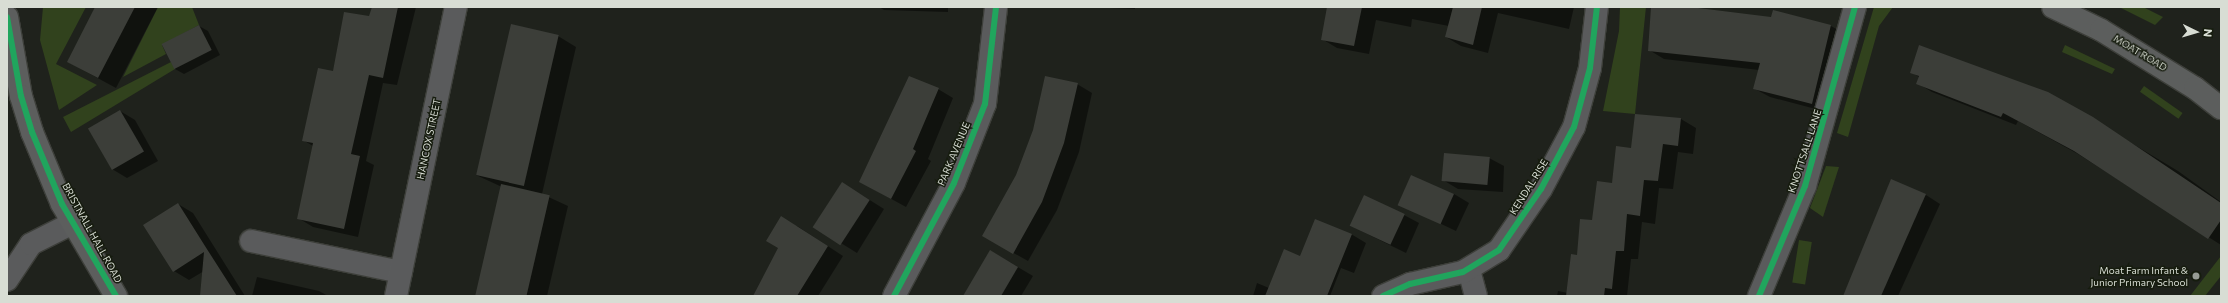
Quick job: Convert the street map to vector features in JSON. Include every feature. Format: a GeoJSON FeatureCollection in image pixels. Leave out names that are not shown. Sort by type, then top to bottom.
{"type":"FeatureCollection","features":[{"type":"Feature","properties":{"kind":"street","name":"BRISTNALL HALL ROAD"},"geometry":{"type":"LineString","coordinates":[[14,7],[9,24],[21,96],[32,132],[73,223],[116,296]]}},
{"type":"Feature","properties":{"kind":"street","name":"HANCOX STREET"},"geometry":{"type":"LineString","coordinates":[[396,296],[456,7]]}},
{"type":"Feature","properties":{"kind":"street","name":"PARK AVENUE"},"geometry":{"type":"LineString","coordinates":[[894,296],[954,183],[985,104],[996,7]]}},
{"type":"Feature","properties":{"kind":"street","name":"KENDAL RISE"},"geometry":{"type":"LineString","coordinates":[[1383,296],[1410,284],[1469,270],[1499,250],[1560,155],[1583,100],[1597,7]]}},
{"type":"Feature","properties":{"kind":"street","name":"KNOTTSALL LANE"},"geometry":{"type":"LineString","coordinates":[[1759,296],[1805,186],[1855,7]]}},
{"type":"Feature","properties":{"kind":"street","name":"MOAT ROAD"},"geometry":{"type":"LineString","coordinates":[[2053,7],[2101,30],[2196,88],[2221,108]]}},
{"type":"Feature","properties":{"kind":"street"},"geometry":{"type":"LineString","coordinates":[[7,280],[31,244],[73,223]]}},
{"type":"Feature","properties":{"kind":"street"},"geometry":{"type":"LineString","coordinates":[[252,241],[401,272]]}},
{"type":"Feature","properties":{"kind":"street"},"geometry":{"type":"LineString","coordinates":[[1469,270],[1476,296]]}},
{"type":"Feature","properties":{"kind":"green space"},"geometry":{"type":"Polygon","coordinates":[[[43,7],[86,7],[56,64],[97,85],[59,110],[40,40],[43,7]]]}},
{"type":"Feature","properties":{"kind":"green space"},"geometry":{"type":"Polygon","coordinates":[[[158,7],[192,7],[199,25],[162,45],[166,54],[123,77],[158,7]]]}},
{"type":"Feature","properties":{"kind":"green space"},"geometry":{"type":"Polygon","coordinates":[[[1620,7],[1646,7],[1635,114],[1603,111],[1619,31],[1620,7]]]}},
{"type":"Feature","properties":{"kind":"green space"},"geometry":{"type":"Polygon","coordinates":[[[1874,7],[1893,7],[1879,26],[1848,137],[1837,133],[1874,7]]]}},
{"type":"Feature","properties":{"kind":"green space"},"geometry":{"type":"Polygon","coordinates":[[[2119,7],[2143,7],[2163,17],[2155,25],[2119,7]]]}},
{"type":"Feature","properties":{"kind":"green space"},"geometry":{"type":"Polygon","coordinates":[[[2065,45],[2115,69],[2112,74],[2062,52],[2065,45]]]}},
{"type":"Feature","properties":{"kind":"green space"},"geometry":{"type":"Polygon","coordinates":[[[171,62],[175,69],[71,132],[63,117],[171,62]]]}},
{"type":"Feature","properties":{"kind":"green space"},"geometry":{"type":"Polygon","coordinates":[[[2144,86],[2183,113],[2178,119],[2140,92],[2144,86]]]}},
{"type":"Feature","properties":{"kind":"green space"},"geometry":{"type":"Polygon","coordinates":[[[1826,166],[1839,167],[1823,217],[1810,208],[1826,166]]]}},
{"type":"Feature","properties":{"kind":"green space"},"geometry":{"type":"Polygon","coordinates":[[[1799,240],[1812,242],[1805,285],[1792,282],[1799,240]]]}},
{"type":"Feature","properties":{"kind":"green space"},"geometry":{"type":"Polygon","coordinates":[[[2221,256],[2221,276],[2205,296],[2190,296],[2221,256]]]}},
{"type":"Feature","properties":{"kind":"building"},"geometry":{"type":"Polygon","coordinates":[[[95,7],[135,7],[98,78],[67,62],[95,7]]]}},
{"type":"Feature","properties":{"kind":"building"},"geometry":{"type":"Polygon","coordinates":[[[372,7],[398,7],[383,78],[369,75],[351,154],[360,156],[344,229],[297,219],[313,143],[302,141],[318,68],[333,71],[344,12],[369,16],[372,7]]]}},
{"type":"Feature","properties":{"kind":"building"},"geometry":{"type":"Polygon","coordinates":[[[1327,7],[1362,7],[1354,46],[1321,40],[1327,7]]]}},
{"type":"Feature","properties":{"kind":"building"},"geometry":{"type":"Polygon","coordinates":[[[1453,7],[1482,7],[1473,45],[1445,37],[1453,7]]]}},
{"type":"Feature","properties":{"kind":"building"},"geometry":{"type":"Polygon","coordinates":[[[1651,7],[1690,7],[1771,17],[1773,10],[1831,25],[1812,104],[1753,89],[1760,63],[1648,51],[1651,7]]]}},
{"type":"Feature","properties":{"kind":"building"},"geometry":{"type":"Polygon","coordinates":[[[511,24],[559,35],[524,186],[476,175],[511,24]]]}},
{"type":"Feature","properties":{"kind":"building"},"geometry":{"type":"Polygon","coordinates":[[[199,25],[212,50],[174,69],[162,44],[199,25]]]}},
{"type":"Feature","properties":{"kind":"building"},"geometry":{"type":"Polygon","coordinates":[[[1919,45],[2048,92],[2093,117],[2221,203],[2221,220],[2208,239],[2074,151],[2003,113],[2001,117],[1916,84],[1919,76],[1910,73],[1919,45]]]}},
{"type":"Feature","properties":{"kind":"building"},"geometry":{"type":"Polygon","coordinates":[[[909,76],[939,88],[913,149],[916,151],[891,199],[859,182],[909,76]]]}},
{"type":"Feature","properties":{"kind":"building"},"geometry":{"type":"Polygon","coordinates":[[[1045,76],[1078,83],[1064,143],[1042,202],[1013,254],[982,236],[1016,175],[1033,130],[1045,76]]]}},
{"type":"Feature","properties":{"kind":"building"},"geometry":{"type":"Polygon","coordinates":[[[120,110],[144,152],[112,170],[88,128],[120,110]]]}},
{"type":"Feature","properties":{"kind":"building"},"geometry":{"type":"Polygon","coordinates":[[[1635,114],[1681,118],[1678,146],[1663,144],[1658,181],[1644,180],[1640,216],[1627,214],[1624,251],[1616,251],[1612,289],[1605,288],[1604,296],[1566,296],[1571,254],[1577,255],[1580,219],[1592,220],[1597,181],[1612,183],[1616,146],[1631,148],[1635,114]]]}},
{"type":"Feature","properties":{"kind":"building"},"geometry":{"type":"Polygon","coordinates":[[[1444,153],[1490,157],[1487,185],[1442,181],[1444,153]]]}},
{"type":"Feature","properties":{"kind":"building"},"geometry":{"type":"Polygon","coordinates":[[[1411,175],[1454,194],[1441,224],[1398,205],[1411,175]]]}},
{"type":"Feature","properties":{"kind":"building"},"geometry":{"type":"Polygon","coordinates":[[[1891,179],[1926,194],[1881,296],[1843,296],[1891,179]]]}},
{"type":"Feature","properties":{"kind":"building"},"geometry":{"type":"Polygon","coordinates":[[[842,182],[870,200],[840,245],[813,227],[842,182]]]}},
{"type":"Feature","properties":{"kind":"building"},"geometry":{"type":"Polygon","coordinates":[[[501,184],[550,195],[526,296],[475,296],[501,184]]]}},
{"type":"Feature","properties":{"kind":"building"},"geometry":{"type":"Polygon","coordinates":[[[1364,195],[1405,214],[1390,245],[1350,226],[1364,195]]]}},
{"type":"Feature","properties":{"kind":"building"},"geometry":{"type":"Polygon","coordinates":[[[178,203],[237,296],[200,296],[204,252],[173,272],[143,225],[178,203]]]}},
{"type":"Feature","properties":{"kind":"building"},"geometry":{"type":"Polygon","coordinates":[[[781,216],[828,246],[797,296],[753,296],[778,248],[766,241],[781,216]]]}},
{"type":"Feature","properties":{"kind":"building"},"geometry":{"type":"Polygon","coordinates":[[[1315,219],[1352,234],[1327,296],[1265,296],[1284,249],[1300,256],[1315,219]]]}},
{"type":"Feature","properties":{"kind":"building"},"geometry":{"type":"Polygon","coordinates":[[[990,250],[1018,267],[1001,296],[963,296],[990,250]]]}},
{"type":"Feature","properties":{"kind":"cycle path"},"geometry":{"type":"LineString","coordinates":[[894,296],[954,183],[985,104],[996,7]]}},
{"type":"Feature","properties":{"kind":"cycle path"},"geometry":{"type":"LineString","coordinates":[[1383,296],[1410,284],[1463,272],[1499,250],[1541,189],[1574,127],[1590,68],[1597,7]]}},
{"type":"Feature","properties":{"kind":"cycle path"},"geometry":{"type":"LineString","coordinates":[[1759,296],[1805,186],[1855,7]]}},
{"type":"Feature","properties":{"kind":"cycle path"},"geometry":{"type":"LineString","coordinates":[[7,17],[21,96],[32,132],[62,204],[116,296]]}},
{"type":"Feature","properties":{"kind":"place","name":"Moat Farm Infant & Junior Primary School"},"geometry":{"type":"Point","coordinates":[2196,276]}}]}
